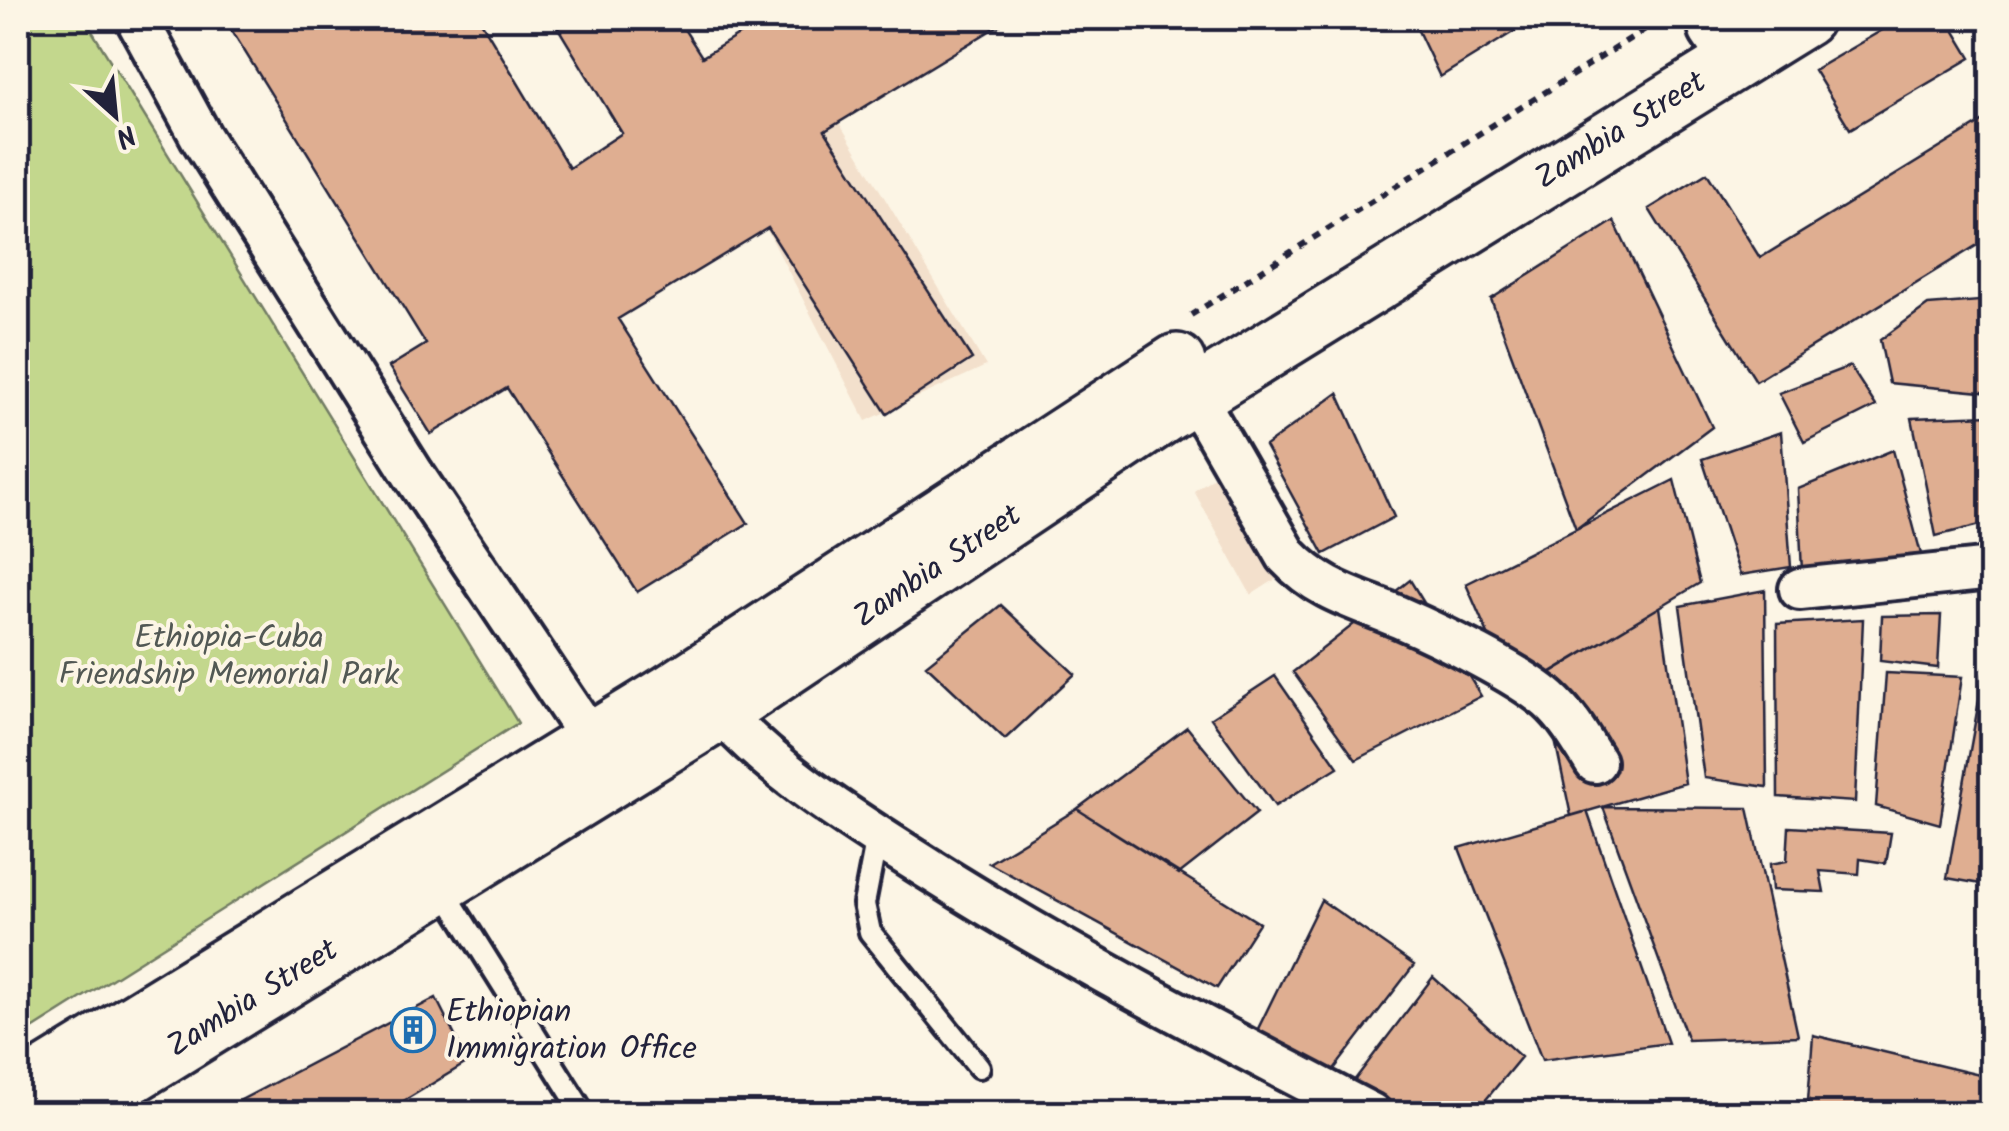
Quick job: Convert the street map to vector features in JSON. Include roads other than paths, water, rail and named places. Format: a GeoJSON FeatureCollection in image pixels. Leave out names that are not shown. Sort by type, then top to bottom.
{"type":"FeatureCollection","features":[{"type":"Feature","properties":{"kind":"main road","name":"Zambia Street"},"geometry":{"type":"LineString","coordinates":[[43,1100],[706,695],[1718,32],[1805,18]]}},
{"type":"Feature","properties":{"kind":"street"},"geometry":{"type":"LineString","coordinates":[[136,18],[201,137],[412,474],[604,757]]}},
{"type":"Feature","properties":{"kind":"street"},"geometry":{"type":"LineString","coordinates":[[1185,380],[1287,556],[1302,572],[1323,589],[1400,618],[1547,698],[1571,723],[1595,762]]}},
{"type":"Feature","properties":{"kind":"street"},"geometry":{"type":"LineString","coordinates":[[1800,589],[1992,569]]}},
{"type":"Feature","properties":{"kind":"street"},"geometry":{"type":"LineString","coordinates":[[706,695],[754,747],[878,837],[982,904],[1371,1114]]}},
{"type":"Feature","properties":{"kind":"lane"},"geometry":{"type":"LineString","coordinates":[[878,837],[864,904],[870,932],[979,1067]]}},
{"type":"Feature","properties":{"kind":"lane"},"geometry":{"type":"LineString","coordinates":[[427,867],[584,1114]]}},
{"type":"Feature","properties":{"kind":"place","name":"Ethiopian Immigration Office"},"geometry":{"type":"Point","coordinates":[413,1030]}},
{"type":"Feature","properties":{"kind":"park label","name":"Ethiopia-Cuba Friendship Memorial Park"},"geometry":{"type":"Point","coordinates":[229,656]}}]}
